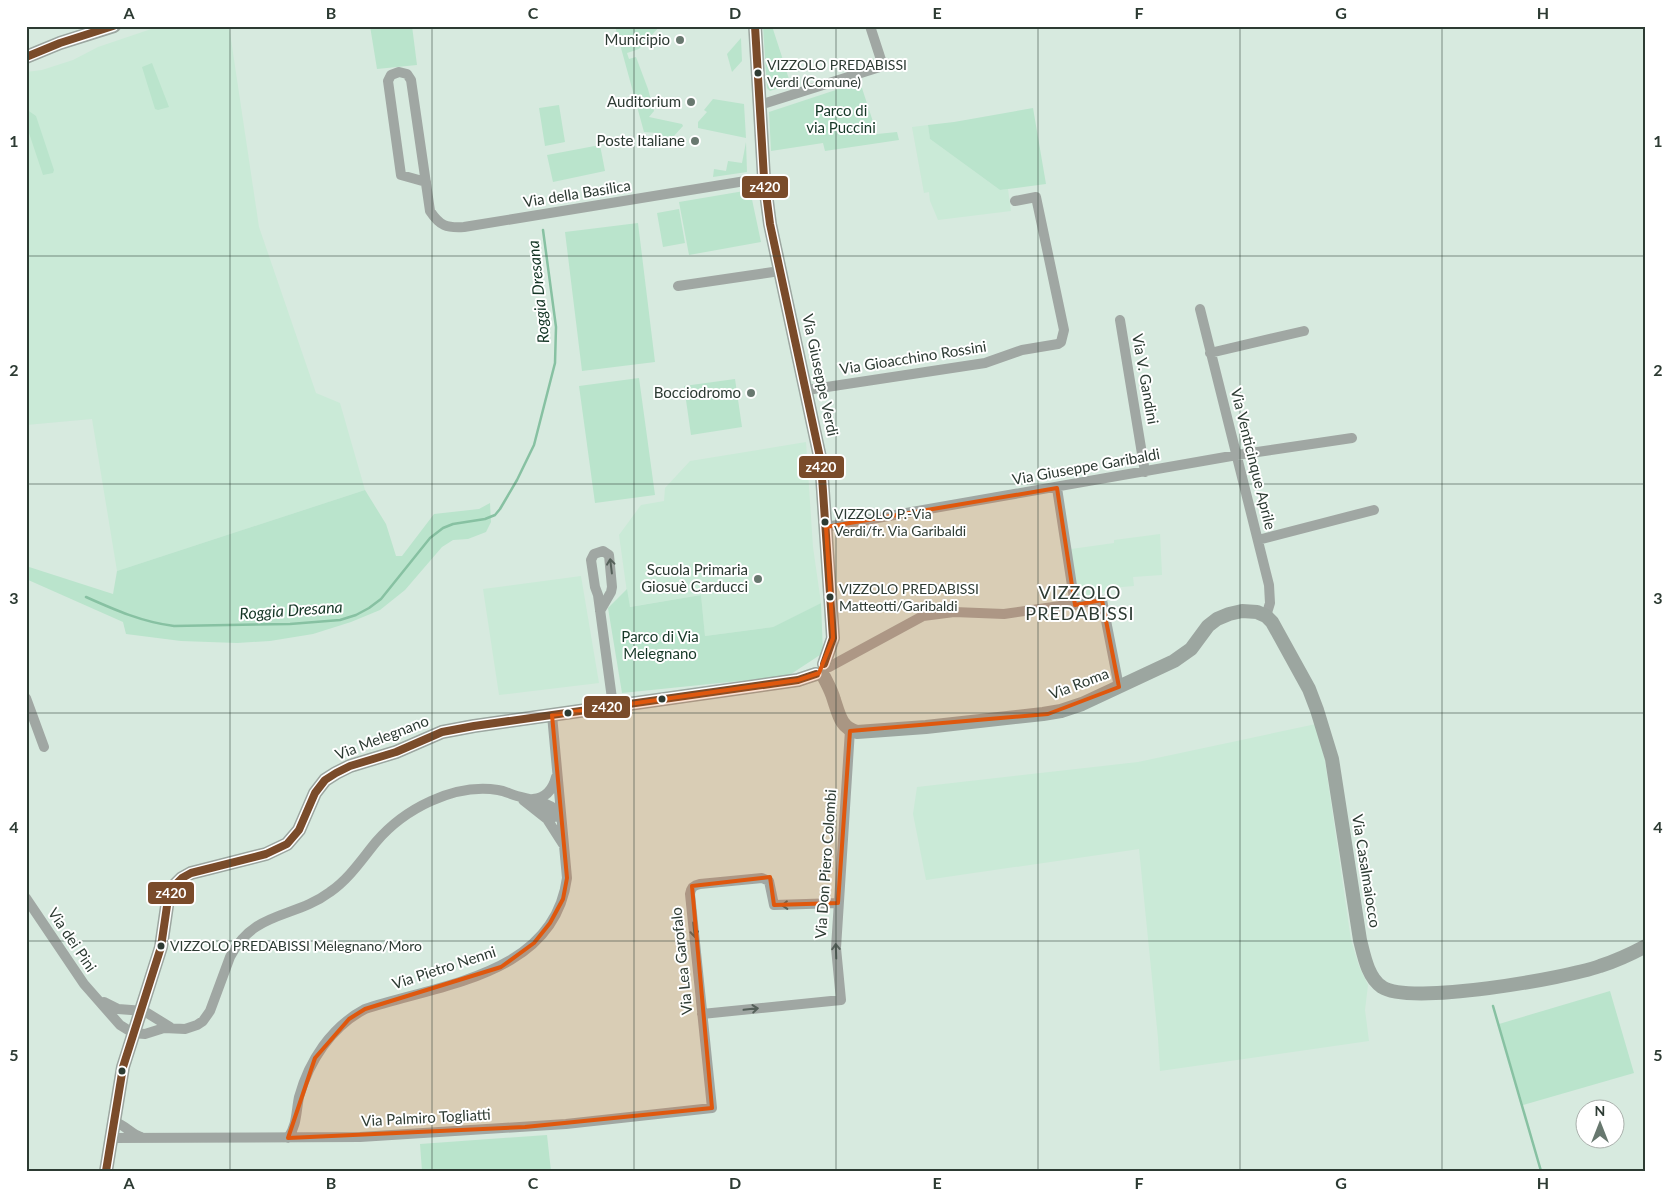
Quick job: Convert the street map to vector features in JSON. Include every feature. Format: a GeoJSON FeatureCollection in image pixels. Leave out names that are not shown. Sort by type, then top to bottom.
{"type":"FeatureCollection","features":[{"type":"Feature","properties":{"kind":"street"},"geometry":{"type":"LineString","coordinates":[[26,57],[60,43],[114,26]]}},
{"type":"Feature","properties":{"kind":"street","name":"Via Giuseppe Verdi"},"geometry":{"type":"LineString","coordinates":[[755,26],[764,178],[770,224],[821,456],[833,638],[823,671]]}},
{"type":"Feature","properties":{"kind":"street"},"geometry":{"type":"LineString","coordinates":[[760,104],[883,66],[870,26]]}},
{"type":"Feature","properties":{"kind":"street"},"geometry":{"type":"LineString","coordinates":[[26,50],[60,43]]}},
{"type":"Feature","properties":{"kind":"street","name":"Via della Basilica"},"geometry":{"type":"LineString","coordinates":[[426,182],[401,175],[388,81],[391,75],[398,72],[407,74],[411,80],[426,182],[430,211],[437,221],[450,228],[764,178]]}},
{"type":"Feature","properties":{"kind":"street","name":"Via Gioacchino Rossini"},"geometry":{"type":"LineString","coordinates":[[807,390],[985,363],[1022,350],[1061,342],[1064,338],[1064,330],[1036,197],[1015,201]]}},
{"type":"Feature","properties":{"kind":"street"},"geometry":{"type":"LineString","coordinates":[[678,286],[780,271]]}},
{"type":"Feature","properties":{"kind":"street","name":"Via Venticinque Aprile"},"geometry":{"type":"LineString","coordinates":[[1200,309],[1258,540],[1270,597],[1266,616]]}},
{"type":"Feature","properties":{"kind":"street","name":"Via V. Gandini"},"geometry":{"type":"LineString","coordinates":[[1120,320],[1145,472]]}},
{"type":"Feature","properties":{"kind":"street"},"geometry":{"type":"LineString","coordinates":[[1210,353],[1304,331]]}},
{"type":"Feature","properties":{"kind":"street","name":"Via Giuseppe Garibaldi"},"geometry":{"type":"LineString","coordinates":[[826,527],[1352,438]]}},
{"type":"Feature","properties":{"kind":"street"},"geometry":{"type":"LineString","coordinates":[[1057,488],[1074,605]]}},
{"type":"Feature","properties":{"kind":"street"},"geometry":{"type":"LineString","coordinates":[[1258,540],[1374,510]]}},
{"type":"Feature","properties":{"kind":"street"},"geometry":{"type":"LineString","coordinates":[[600,611],[611,592],[613,582],[609,555],[602,551],[594,554],[591,560],[613,706]]}},
{"type":"Feature","properties":{"kind":"street"},"geometry":{"type":"LineString","coordinates":[[850,730],[840,719],[823,671],[924,616],[954,612],[1004,614],[1102,600],[1119,686]]}},
{"type":"Feature","properties":{"kind":"street","name":"Via Roma"},"geometry":{"type":"LineString","coordinates":[[850,730],[863,732],[897,730],[1048,714],[1082,704],[1184,655],[1197,642],[1208,626],[1217,619],[1242,611],[1257,612],[1266,616]]}},
{"type":"Feature","properties":{"kind":"street","name":"Via Casalmaiocco"},"geometry":{"type":"LineString","coordinates":[[1266,616],[1272,622],[1308,689],[1317,710],[1332,759],[1360,940],[1367,964],[1379,985],[1388,991],[1406,993],[1460,991],[1534,982],[1600,966],[1646,946]]}},
{"type":"Feature","properties":{"kind":"street","name":"Via Melegnano"},"geometry":{"type":"LineString","coordinates":[[106,1171],[123,1067],[164,936],[169,896],[173,887],[182,878],[194,872],[266,854],[288,844],[299,830],[319,786],[328,778],[344,768],[396,752],[448,731],[798,680],[823,671]]}},
{"type":"Feature","properties":{"kind":"street"},"geometry":{"type":"LineString","coordinates":[[26,698],[44,747]]}},
{"type":"Feature","properties":{"kind":"street","name":"Via Pietro Nenni"},"geometry":{"type":"LineString","coordinates":[[288,1138],[294,1129],[300,1095],[312,1064],[329,1038],[349,1019],[374,1006],[489,972],[513,960],[534,943],[550,923],[563,899],[567,878],[552,715]]}},
{"type":"Feature","properties":{"kind":"street","name":"Via Don Piero Colombi"},"geometry":{"type":"LineString","coordinates":[[702,1014],[841,1000],[836,948],[850,730]]}},
{"type":"Feature","properties":{"kind":"street"},"geometry":{"type":"LineString","coordinates":[[133,1033],[141,1034],[164,1028],[192,1028],[203,1022],[230,956],[248,932],[264,921],[309,904],[332,891],[398,820],[435,800],[474,790],[497,790],[516,796],[542,797],[554,784],[557,773]]}},
{"type":"Feature","properties":{"kind":"street"},"geometry":{"type":"LineString","coordinates":[[516,796],[541,812],[554,816],[562,815]]}},
{"type":"Feature","properties":{"kind":"street"},"geometry":{"type":"LineString","coordinates":[[530,798],[553,808],[562,815]]}},
{"type":"Feature","properties":{"kind":"street"},"geometry":{"type":"LineString","coordinates":[[541,812],[552,826],[565,849]]}},
{"type":"Feature","properties":{"kind":"street","name":"Via Lea Garofalo"},"geometry":{"type":"LineString","coordinates":[[712,1108],[691,889],[695,885],[762,878],[769,882],[774,905],[838,903]]}},
{"type":"Feature","properties":{"kind":"street","name":"Via dei Pini"},"geometry":{"type":"LineString","coordinates":[[26,898],[84,984],[120,1025],[133,1033]]}},
{"type":"Feature","properties":{"kind":"street","name":"Via dei Pini"},"geometry":{"type":"LineString","coordinates":[[95,996],[118,1009],[140,1010]]}},
{"type":"Feature","properties":{"kind":"street"},"geometry":{"type":"LineString","coordinates":[[140,1010],[173,1029]]}},
{"type":"Feature","properties":{"kind":"street","name":"Via Palmiro Togliatti"},"geometry":{"type":"LineString","coordinates":[[112,1138],[360,1137],[525,1127],[712,1108]]}},
{"type":"Feature","properties":{"kind":"street"},"geometry":{"type":"LineString","coordinates":[[115,1122],[124,1125],[136,1136],[141,1137]]}},
{"type":"Feature","properties":{"kind":"highlighted area"},"geometry":{"type":"Polygon","coordinates":[[[1057,488],[1075,605],[1102,600],[1119,687],[1048,714],[850,731],[838,903],[774,905],[770,877],[692,886],[712,1108],[525,1127],[288,1138],[315,1058],[349,1019],[365,1009],[501,967],[534,943],[550,923],[563,899],[567,878],[552,715],[798,680],[819,673],[833,638],[826,527],[1057,488]]]}},
{"type":"Feature","properties":{"kind":"shaded area"},"geometry":{"type":"Polygon","coordinates":[[[160,26],[229,26],[259,227],[316,393],[340,403],[365,490],[117,571],[92,419],[26,425],[26,72],[42,70],[73,60],[98,47],[160,26]]]}},
{"type":"Feature","properties":{"kind":"shaded area"},"geometry":{"type":"Polygon","coordinates":[[[928,125],[930,139],[1000,190],[1008,189],[1011,211],[938,220],[930,201],[929,192],[924,193],[912,127],[928,125]]]}},
{"type":"Feature","properties":{"kind":"shaded area"},"geometry":{"type":"Polygon","coordinates":[[[806,442],[813,547],[821,603],[773,627],[705,636],[701,595],[629,607],[619,535],[641,505],[664,501],[665,488],[690,461],[806,442]]]}},
{"type":"Feature","properties":{"kind":"shaded area"},"geometry":{"type":"Polygon","coordinates":[[[1160,534],[1162,575],[1133,577],[1134,586],[1111,588],[1098,595],[1079,599],[1071,549],[1114,543],[1114,540],[1160,534]]]}},
{"type":"Feature","properties":{"kind":"shaded area"},"geometry":{"type":"Polygon","coordinates":[[[581,576],[599,683],[499,695],[483,589],[581,576]]]}},
{"type":"Feature","properties":{"kind":"shaded area"},"geometry":{"type":"Polygon","coordinates":[[[1316,724],[1325,761],[1351,940],[1359,966],[1368,985],[1365,1010],[1369,1041],[1160,1071],[1139,849],[926,880],[913,814],[917,787],[1138,762],[1316,724]]]}},
{"type":"Feature","properties":{"kind":"green space"},"geometry":{"type":"Polygon","coordinates":[[[370,26],[412,26],[417,65],[377,69],[370,26]]]}},
{"type":"Feature","properties":{"kind":"green space"},"geometry":{"type":"Polygon","coordinates":[[[615,26],[660,26],[639,49],[627,53],[629,59],[636,57],[648,89],[654,111],[649,117],[682,124],[683,126],[663,148],[658,133],[644,132],[615,26]]]}},
{"type":"Feature","properties":{"kind":"green space"},"geometry":{"type":"Polygon","coordinates":[[[763,26],[772,26],[783,60],[779,61],[781,68],[785,67],[790,82],[788,85],[770,91],[767,88],[763,26]]]}},
{"type":"Feature","properties":{"kind":"green space"},"geometry":{"type":"Polygon","coordinates":[[[741,38],[742,61],[732,72],[727,54],[741,38]]]}},
{"type":"Feature","properties":{"kind":"green space"},"geometry":{"type":"Polygon","coordinates":[[[152,63],[169,107],[158,110],[155,109],[142,67],[152,63]]]}},
{"type":"Feature","properties":{"kind":"green space","name":"Parco di via Puccini"},"geometry":{"type":"Polygon","coordinates":[[[860,82],[877,134],[897,132],[899,140],[825,151],[823,143],[771,151],[769,112],[860,82]]]}},
{"type":"Feature","properties":{"kind":"green space"},"geometry":{"type":"Polygon","coordinates":[[[713,99],[744,104],[746,138],[698,128],[698,122],[707,112],[704,110],[713,99]]]}},
{"type":"Feature","properties":{"kind":"green space"},"geometry":{"type":"Polygon","coordinates":[[[559,105],[565,142],[545,146],[539,108],[559,105]]]}},
{"type":"Feature","properties":{"kind":"green space"},"geometry":{"type":"Polygon","coordinates":[[[1033,108],[1046,184],[1000,190],[930,139],[928,125],[1033,108]]]}},
{"type":"Feature","properties":{"kind":"green space"},"geometry":{"type":"Polygon","coordinates":[[[26,109],[36,116],[54,170],[53,173],[43,175],[26,124],[26,109]]]}},
{"type":"Feature","properties":{"kind":"green space"},"geometry":{"type":"Polygon","coordinates":[[[746,142],[747,172],[713,177],[714,169],[726,171],[728,161],[742,163],[746,142]]]}},
{"type":"Feature","properties":{"kind":"green space"},"geometry":{"type":"Polygon","coordinates":[[[600,145],[605,171],[553,182],[547,155],[600,145]]]}},
{"type":"Feature","properties":{"kind":"green space"},"geometry":{"type":"Polygon","coordinates":[[[750,190],[761,242],[689,255],[679,202],[750,190]]]}},
{"type":"Feature","properties":{"kind":"green space"},"geometry":{"type":"Polygon","coordinates":[[[679,209],[685,243],[663,247],[657,213],[679,209]]]}},
{"type":"Feature","properties":{"kind":"green space"},"geometry":{"type":"Polygon","coordinates":[[[638,223],[655,362],[582,371],[565,232],[638,223]]]}},
{"type":"Feature","properties":{"kind":"green space"},"geometry":{"type":"Polygon","coordinates":[[[639,378],[655,495],[595,503],[579,386],[639,378]]]}},
{"type":"Feature","properties":{"kind":"green space"},"geometry":{"type":"Polygon","coordinates":[[[735,379],[742,427],[691,435],[684,386],[735,379]]]}},
{"type":"Feature","properties":{"kind":"green space"},"geometry":{"type":"Polygon","coordinates":[[[365,490],[386,524],[396,556],[402,556],[434,514],[479,509],[490,503],[491,522],[486,532],[468,539],[453,540],[442,547],[405,590],[380,610],[351,622],[313,634],[270,641],[237,643],[181,641],[126,634],[123,622],[26,579],[26,566],[113,594],[117,571],[365,490]]]}},
{"type":"Feature","properties":{"kind":"green space","name":"Parco di Via Melegnano"},"geometry":{"type":"Polygon","coordinates":[[[627,589],[630,607],[701,595],[705,636],[773,627],[821,603],[823,653],[788,676],[622,693],[608,608],[627,589]]]}},
{"type":"Feature","properties":{"kind":"green space"},"geometry":{"type":"Polygon","coordinates":[[[1610,991],[1634,1073],[1523,1105],[1499,1024],[1610,991]]]}},
{"type":"Feature","properties":{"kind":"green space"},"geometry":{"type":"Polygon","coordinates":[[[547,1135],[551,1171],[422,1171],[420,1144],[547,1135]]]}},
{"type":"Feature","properties":{"kind":"waterway","name":"Roggia Dresana"},"geometry":{"type":"LineString","coordinates":[[86,597],[118,611],[174,626],[290,624],[340,620],[356,615],[381,599],[430,538],[443,528],[495,515],[517,480],[534,445],[555,363],[556,327],[543,230]]}},
{"type":"Feature","properties":{"kind":"waterway"},"geometry":{"type":"LineString","coordinates":[[1493,1006],[1541,1171]]}},
{"type":"Feature","properties":{"kind":"transit line","name":"z420"},"geometry":{"type":"LineString","coordinates":[[26,57],[60,43],[113,26]]}},
{"type":"Feature","properties":{"kind":"transit line","name":"z420"},"geometry":{"type":"LineString","coordinates":[[755,26],[764,178],[770,224],[821,462],[833,638],[824,664]]}},
{"type":"Feature","properties":{"kind":"transit line","name":"z420"},"geometry":{"type":"LineString","coordinates":[[106,1171],[123,1067],[161,947],[168,899],[175,885],[182,878],[191,873],[266,854],[287,844],[299,830],[315,793],[325,780],[350,766],[396,752],[442,732],[798,680],[816,674]]}},
{"type":"Feature","properties":{"kind":"place","name":"Municipio"},"geometry":{"type":"Point","coordinates":[680,40]}},
{"type":"Feature","properties":{"kind":"place","name":"VIZZOLO PREDABISSI Verdi (Comune)"},"geometry":{"type":"Point","coordinates":[758,73]}},
{"type":"Feature","properties":{"kind":"place","name":"Auditorium"},"geometry":{"type":"Point","coordinates":[691,102]}},
{"type":"Feature","properties":{"kind":"place","name":"Poste Italiane"},"geometry":{"type":"Point","coordinates":[695,141]}},
{"type":"Feature","properties":{"kind":"place","name":"Bocciodromo"},"geometry":{"type":"Point","coordinates":[751,393]}},
{"type":"Feature","properties":{"kind":"place","name":"VIZZOLO P.-Via Verdi/fr. Via Garibaldi"},"geometry":{"type":"Point","coordinates":[825,522]}},
{"type":"Feature","properties":{"kind":"place","name":"Scuola Primaria Giosuè Carducci"},"geometry":{"type":"Point","coordinates":[758,579]}},
{"type":"Feature","properties":{"kind":"place","name":"VIZZOLO PREDABISSI Matteotti/Garibaldi"},"geometry":{"type":"Point","coordinates":[830,597]}},
{"type":"Feature","properties":{"kind":"place","name":"VIZZOLO PREDABISSI Melegnano/Moro"},"geometry":{"type":"Point","coordinates":[161,946]}},
{"type":"Feature","properties":{"kind":"district","name":"VIZZOLO PREDABISSI"},"geometry":{"type":"Point","coordinates":[1080,603]}}]}
